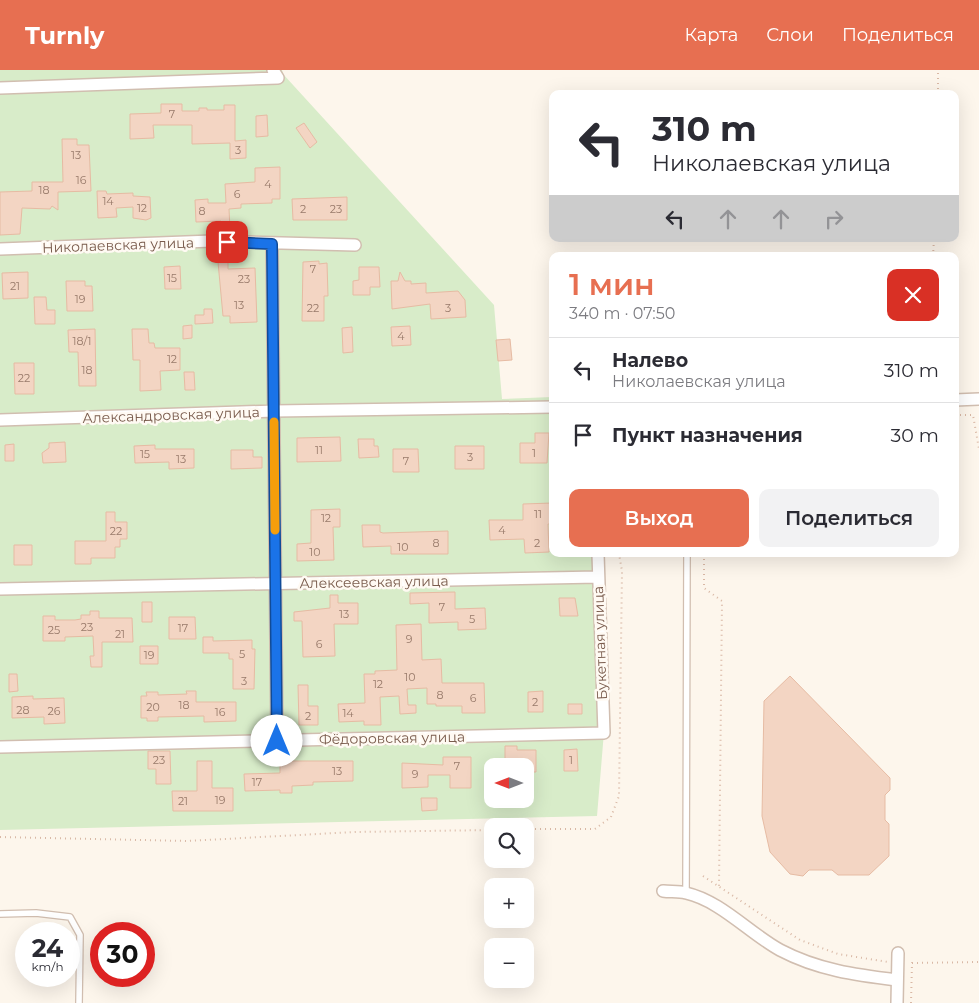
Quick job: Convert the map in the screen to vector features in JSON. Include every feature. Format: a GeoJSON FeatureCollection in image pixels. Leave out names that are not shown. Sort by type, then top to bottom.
{"type":"FeatureCollection","features":[{"type":"Feature","properties":{"kind":"street"},"geometry":{"type":"LineString","coordinates":[[0,88],[275,74]]}},
{"type":"Feature","properties":{"kind":"street","name":"Николаевская улица"},"geometry":{"type":"LineString","coordinates":[[0,249],[212,241],[355,245]]}},
{"type":"Feature","properties":{"kind":"street"},"geometry":{"type":"LineString","coordinates":[[272,244],[277,741]]}},
{"type":"Feature","properties":{"kind":"street"},"geometry":{"type":"LineString","coordinates":[[959,400],[979,399]]}},
{"type":"Feature","properties":{"kind":"street","name":"Александровская улица"},"geometry":{"type":"LineString","coordinates":[[0,420],[274,411],[549,407]]}},
{"type":"Feature","properties":{"kind":"street","name":"Букетная улица"},"geometry":{"type":"LineString","coordinates":[[598,557],[604,733]]}},
{"type":"Feature","properties":{"kind":"street","name":"Алексеевская улица"},"geometry":{"type":"LineString","coordinates":[[0,589],[598,577]]}},
{"type":"Feature","properties":{"kind":"street","name":"Фёдоровская улица"},"geometry":{"type":"LineString","coordinates":[[0,747],[604,733]]}},
{"type":"Feature","properties":{"kind":"street"},"geometry":{"type":"LineString","coordinates":[[663,891],[686,893],[706,901],[780,950],[807,963],[849,974],[897,980]]}},
{"type":"Feature","properties":{"kind":"street"},"geometry":{"type":"LineString","coordinates":[[894,958],[897,980],[897,1003]]}},
{"type":"Feature","properties":{"kind":"lane"},"geometry":{"type":"LineString","coordinates":[[686,893],[687,557]]}},
{"type":"Feature","properties":{"kind":"lane"},"geometry":{"type":"LineString","coordinates":[[0,914],[36,913],[70,917],[80,935],[79,1003]]}},
{"type":"Feature","properties":{"kind":"path"},"geometry":{"type":"LineString","coordinates":[[938,70],[938,90]]}},
{"type":"Feature","properties":{"kind":"path"},"geometry":{"type":"LineString","coordinates":[[959,415],[973,415],[979,449]]}},
{"type":"Feature","properties":{"kind":"path"},"geometry":{"type":"LineString","coordinates":[[704,557],[704,588],[722,601],[719,887]]}},
{"type":"Feature","properties":{"kind":"path"},"geometry":{"type":"LineString","coordinates":[[0,837],[187,841],[355,832],[484,830]]}},
{"type":"Feature","properties":{"kind":"path"},"geometry":{"type":"LineString","coordinates":[[703,876],[780,929],[818,948],[838,954],[894,958]]}},
{"type":"Feature","properties":{"kind":"path"},"geometry":{"type":"LineString","coordinates":[[911,1003],[912,963],[979,962]]}},
{"type":"Feature","properties":{"kind":"green space"},"geometry":{"type":"Polygon","coordinates":[[[0,70],[282,70],[283,74],[494,305],[502,399],[549,397],[549,557],[603,557],[605,720],[597,816],[0,830],[0,70]]]}},
{"type":"Feature","properties":{"kind":"building"},"geometry":{"type":"Polygon","coordinates":[[[161,104],[182,104],[182,111],[199,111],[199,108],[224,110],[224,105],[235,105],[235,141],[246,140],[246,158],[230,159],[230,143],[192,144],[192,125],[153,125],[154,138],[130,139],[130,114],[161,113],[161,104]]]}},
{"type":"Feature","properties":{"kind":"building"},"geometry":{"type":"Polygon","coordinates":[[[267,115],[268,136],[256,137],[256,116],[267,115]]]}},
{"type":"Feature","properties":{"kind":"building"},"geometry":{"type":"Polygon","coordinates":[[[304,123],[317,142],[310,148],[296,128],[304,123]]]}},
{"type":"Feature","properties":{"kind":"building"},"geometry":{"type":"Polygon","coordinates":[[[62,139],[77,139],[77,145],[89,145],[91,191],[58,192],[58,210],[52,206],[50,209],[22,208],[20,234],[0,235],[0,192],[32,191],[32,182],[63,182],[62,139]]]}},
{"type":"Feature","properties":{"kind":"building"},"geometry":{"type":"Polygon","coordinates":[[[280,167],[280,199],[272,199],[272,203],[241,204],[241,208],[229,209],[230,229],[222,229],[221,221],[196,222],[195,200],[208,199],[208,203],[226,203],[225,184],[255,182],[255,168],[280,167]]]}},
{"type":"Feature","properties":{"kind":"building"},"geometry":{"type":"Polygon","coordinates":[[[97,191],[106,191],[107,194],[133,193],[133,196],[150,197],[151,218],[146,220],[133,218],[133,207],[116,208],[117,217],[98,218],[97,191]]]}},
{"type":"Feature","properties":{"kind":"building"},"geometry":{"type":"Polygon","coordinates":[[[347,197],[347,220],[293,220],[292,199],[347,197]]]}},
{"type":"Feature","properties":{"kind":"building"},"geometry":{"type":"Polygon","coordinates":[[[228,261],[228,269],[255,268],[257,322],[230,323],[230,316],[223,316],[218,262],[228,261]]]}},
{"type":"Feature","properties":{"kind":"building"},"geometry":{"type":"Polygon","coordinates":[[[319,261],[319,264],[327,263],[328,296],[324,296],[324,321],[302,321],[303,262],[319,261]]]}},
{"type":"Feature","properties":{"kind":"building"},"geometry":{"type":"Polygon","coordinates":[[[180,266],[181,289],[165,289],[164,267],[180,266]]]}},
{"type":"Feature","properties":{"kind":"building"},"geometry":{"type":"Polygon","coordinates":[[[359,267],[379,267],[380,287],[370,287],[370,295],[353,295],[353,281],[359,280],[359,267]]]}},
{"type":"Feature","properties":{"kind":"building"},"geometry":{"type":"Polygon","coordinates":[[[28,272],[28,298],[3,299],[2,273],[28,272]]]}},
{"type":"Feature","properties":{"kind":"building"},"geometry":{"type":"Polygon","coordinates":[[[400,272],[405,281],[411,281],[411,284],[426,283],[426,293],[458,291],[465,300],[466,317],[431,319],[430,304],[392,309],[391,281],[398,281],[400,272]]]}},
{"type":"Feature","properties":{"kind":"building"},"geometry":{"type":"Polygon","coordinates":[[[66,281],[85,281],[85,286],[92,286],[93,311],[67,311],[66,281]]]}},
{"type":"Feature","properties":{"kind":"building"},"geometry":{"type":"Polygon","coordinates":[[[34,297],[46,297],[47,310],[55,310],[55,324],[35,324],[34,297]]]}},
{"type":"Feature","properties":{"kind":"building"},"geometry":{"type":"Polygon","coordinates":[[[204,309],[212,309],[213,323],[195,324],[195,315],[204,315],[204,309]]]}},
{"type":"Feature","properties":{"kind":"building"},"geometry":{"type":"Polygon","coordinates":[[[192,325],[192,338],[183,339],[183,326],[192,325]]]}},
{"type":"Feature","properties":{"kind":"building"},"geometry":{"type":"Polygon","coordinates":[[[410,326],[411,345],[392,346],[391,327],[410,326]]]}},
{"type":"Feature","properties":{"kind":"building"},"geometry":{"type":"Polygon","coordinates":[[[352,327],[353,352],[343,353],[342,328],[352,327]]]}},
{"type":"Feature","properties":{"kind":"building"},"geometry":{"type":"Polygon","coordinates":[[[95,329],[96,386],[79,386],[78,352],[69,352],[68,330],[95,329]]]}},
{"type":"Feature","properties":{"kind":"building"},"geometry":{"type":"Polygon","coordinates":[[[132,329],[148,329],[149,343],[154,343],[155,348],[180,348],[180,370],[160,371],[161,390],[140,391],[140,360],[133,360],[132,329]]]}},
{"type":"Feature","properties":{"kind":"building"},"geometry":{"type":"Polygon","coordinates":[[[510,339],[512,360],[498,361],[496,340],[510,339]]]}},
{"type":"Feature","properties":{"kind":"building"},"geometry":{"type":"Polygon","coordinates":[[[14,363],[34,363],[34,394],[15,394],[14,363]]]}},
{"type":"Feature","properties":{"kind":"building"},"geometry":{"type":"Polygon","coordinates":[[[184,372],[194,372],[195,390],[185,390],[184,372]]]}},
{"type":"Feature","properties":{"kind":"building"},"geometry":{"type":"Polygon","coordinates":[[[535,433],[549,433],[547,463],[520,463],[520,443],[535,443],[535,433]]]}},
{"type":"Feature","properties":{"kind":"building"},"geometry":{"type":"Polygon","coordinates":[[[340,437],[341,461],[297,462],[297,438],[340,437]]]}},
{"type":"Feature","properties":{"kind":"building"},"geometry":{"type":"Polygon","coordinates":[[[358,439],[374,439],[374,446],[378,446],[379,457],[359,458],[358,439]]]}},
{"type":"Feature","properties":{"kind":"building"},"geometry":{"type":"Polygon","coordinates":[[[65,442],[66,462],[43,463],[42,453],[49,448],[49,443],[65,442]]]}},
{"type":"Feature","properties":{"kind":"building"},"geometry":{"type":"Polygon","coordinates":[[[14,444],[14,461],[5,461],[5,445],[14,444]]]}},
{"type":"Feature","properties":{"kind":"building"},"geometry":{"type":"Polygon","coordinates":[[[155,445],[155,449],[194,449],[194,468],[169,469],[169,462],[135,463],[134,446],[155,445]]]}},
{"type":"Feature","properties":{"kind":"building"},"geometry":{"type":"Polygon","coordinates":[[[455,446],[484,446],[484,469],[455,469],[455,446]]]}},
{"type":"Feature","properties":{"kind":"building"},"geometry":{"type":"Polygon","coordinates":[[[393,449],[418,449],[419,472],[393,472],[393,449]]]}},
{"type":"Feature","properties":{"kind":"building"},"geometry":{"type":"Polygon","coordinates":[[[231,450],[253,450],[253,457],[262,457],[262,468],[231,469],[231,450]]]}},
{"type":"Feature","properties":{"kind":"building"},"geometry":{"type":"Polygon","coordinates":[[[549,503],[549,552],[525,553],[524,539],[490,540],[489,520],[523,520],[523,504],[549,503]]]}},
{"type":"Feature","properties":{"kind":"building"},"geometry":{"type":"Polygon","coordinates":[[[340,509],[340,527],[333,527],[334,560],[297,561],[297,544],[311,543],[311,510],[340,509]]]}},
{"type":"Feature","properties":{"kind":"building"},"geometry":{"type":"Polygon","coordinates":[[[106,512],[115,512],[115,522],[127,522],[127,539],[120,539],[120,547],[115,547],[115,558],[91,558],[91,564],[75,564],[75,541],[106,541],[106,512]]]}},
{"type":"Feature","properties":{"kind":"building"},"geometry":{"type":"Polygon","coordinates":[[[362,525],[380,525],[380,532],[383,533],[448,531],[448,554],[391,554],[391,546],[363,547],[362,525]]]}},
{"type":"Feature","properties":{"kind":"building"},"geometry":{"type":"Polygon","coordinates":[[[14,545],[32,545],[32,565],[14,565],[14,545]]]}},
{"type":"Feature","properties":{"kind":"building"},"geometry":{"type":"Polygon","coordinates":[[[455,592],[455,609],[485,608],[486,629],[458,630],[458,622],[429,623],[429,603],[410,604],[410,593],[455,592]]]}},
{"type":"Feature","properties":{"kind":"building"},"geometry":{"type":"Polygon","coordinates":[[[330,595],[338,595],[338,603],[358,603],[358,624],[334,624],[335,656],[303,657],[302,621],[294,621],[294,612],[330,608],[330,595]]]}},
{"type":"Feature","properties":{"kind":"building"},"geometry":{"type":"Polygon","coordinates":[[[559,598],[575,598],[578,616],[560,616],[559,598]]]}},
{"type":"Feature","properties":{"kind":"building"},"geometry":{"type":"Polygon","coordinates":[[[142,602],[152,602],[152,622],[142,622],[142,602]]]}},
{"type":"Feature","properties":{"kind":"building"},"geometry":{"type":"Polygon","coordinates":[[[90,611],[99,611],[99,618],[132,618],[133,642],[102,642],[102,667],[91,667],[90,656],[94,656],[93,636],[65,637],[65,641],[43,641],[43,616],[55,616],[55,620],[75,620],[81,619],[81,615],[90,615],[90,611]]]}},
{"type":"Feature","properties":{"kind":"building"},"geometry":{"type":"Polygon","coordinates":[[[169,617],[195,617],[196,639],[169,639],[169,617]]]}},
{"type":"Feature","properties":{"kind":"building"},"geometry":{"type":"Polygon","coordinates":[[[421,624],[422,660],[441,659],[442,683],[484,683],[485,713],[462,713],[462,706],[427,704],[427,688],[407,689],[408,705],[416,705],[416,713],[400,714],[399,696],[380,697],[381,725],[364,725],[364,721],[339,722],[338,704],[365,703],[364,674],[375,674],[375,671],[397,670],[396,625],[421,624]]]}},
{"type":"Feature","properties":{"kind":"building"},"geometry":{"type":"Polygon","coordinates":[[[203,637],[213,637],[213,641],[252,640],[252,649],[255,649],[254,689],[233,689],[233,659],[229,659],[229,653],[203,653],[203,637]]]}},
{"type":"Feature","properties":{"kind":"building"},"geometry":{"type":"Polygon","coordinates":[[[140,646],[158,646],[158,664],[140,664],[140,646]]]}},
{"type":"Feature","properties":{"kind":"building"},"geometry":{"type":"Polygon","coordinates":[[[9,674],[17,674],[18,691],[9,692],[9,674]]]}},
{"type":"Feature","properties":{"kind":"building"},"geometry":{"type":"Polygon","coordinates":[[[790,676],[890,778],[890,790],[885,795],[885,820],[889,824],[889,856],[869,875],[838,875],[832,870],[809,870],[803,876],[790,874],[770,852],[762,816],[764,701],[790,676]]]}},
{"type":"Feature","properties":{"kind":"building"},"geometry":{"type":"Polygon","coordinates":[[[298,685],[308,685],[308,706],[318,706],[318,725],[299,725],[298,685]]]}},
{"type":"Feature","properties":{"kind":"building"},"geometry":{"type":"Polygon","coordinates":[[[186,691],[196,691],[196,702],[236,702],[236,721],[204,722],[204,716],[158,717],[158,721],[147,721],[147,718],[141,718],[141,696],[147,696],[146,692],[158,692],[158,695],[187,694],[186,691]]]}},
{"type":"Feature","properties":{"kind":"building"},"geometry":{"type":"Polygon","coordinates":[[[543,691],[543,712],[528,712],[528,692],[543,691]]]}},
{"type":"Feature","properties":{"kind":"building"},"geometry":{"type":"Polygon","coordinates":[[[33,696],[33,699],[64,698],[65,723],[44,724],[44,717],[12,718],[12,697],[33,696]]]}},
{"type":"Feature","properties":{"kind":"building"},"geometry":{"type":"Polygon","coordinates":[[[568,704],[582,704],[582,714],[568,714],[568,704]]]}},
{"type":"Feature","properties":{"kind":"building"},"geometry":{"type":"Polygon","coordinates":[[[505,746],[517,746],[517,750],[536,750],[536,772],[534,772],[534,758],[505,758],[505,746]]]}},
{"type":"Feature","properties":{"kind":"building"},"geometry":{"type":"Polygon","coordinates":[[[577,749],[578,771],[564,771],[564,750],[577,749]]]}},
{"type":"Feature","properties":{"kind":"building"},"geometry":{"type":"Polygon","coordinates":[[[148,751],[170,751],[171,784],[156,784],[156,769],[148,769],[148,751]]]}},
{"type":"Feature","properties":{"kind":"building"},"geometry":{"type":"Polygon","coordinates":[[[289,751],[289,761],[353,761],[353,781],[313,782],[313,785],[292,786],[292,793],[280,793],[280,790],[245,791],[244,774],[280,773],[280,752],[289,751]]]}},
{"type":"Feature","properties":{"kind":"building"},"geometry":{"type":"Polygon","coordinates":[[[443,757],[471,757],[471,788],[450,788],[450,775],[428,775],[428,787],[402,788],[402,763],[443,765],[443,757]]]}},
{"type":"Feature","properties":{"kind":"building"},"geometry":{"type":"Polygon","coordinates":[[[197,761],[212,761],[212,788],[233,788],[233,811],[173,811],[172,791],[197,791],[197,761]]]}},
{"type":"Feature","properties":{"kind":"building"},"geometry":{"type":"Polygon","coordinates":[[[421,798],[437,798],[437,810],[422,811],[421,798]]]}},
{"type":"Feature","properties":{"kind":"slow traffic"},"geometry":{"type":"LineString","coordinates":[[274,422],[275,530]]}},
{"type":"Feature","properties":{"kind":"route"},"geometry":{"type":"LineString","coordinates":[[227,242],[272,244],[277,741]]}}]}
